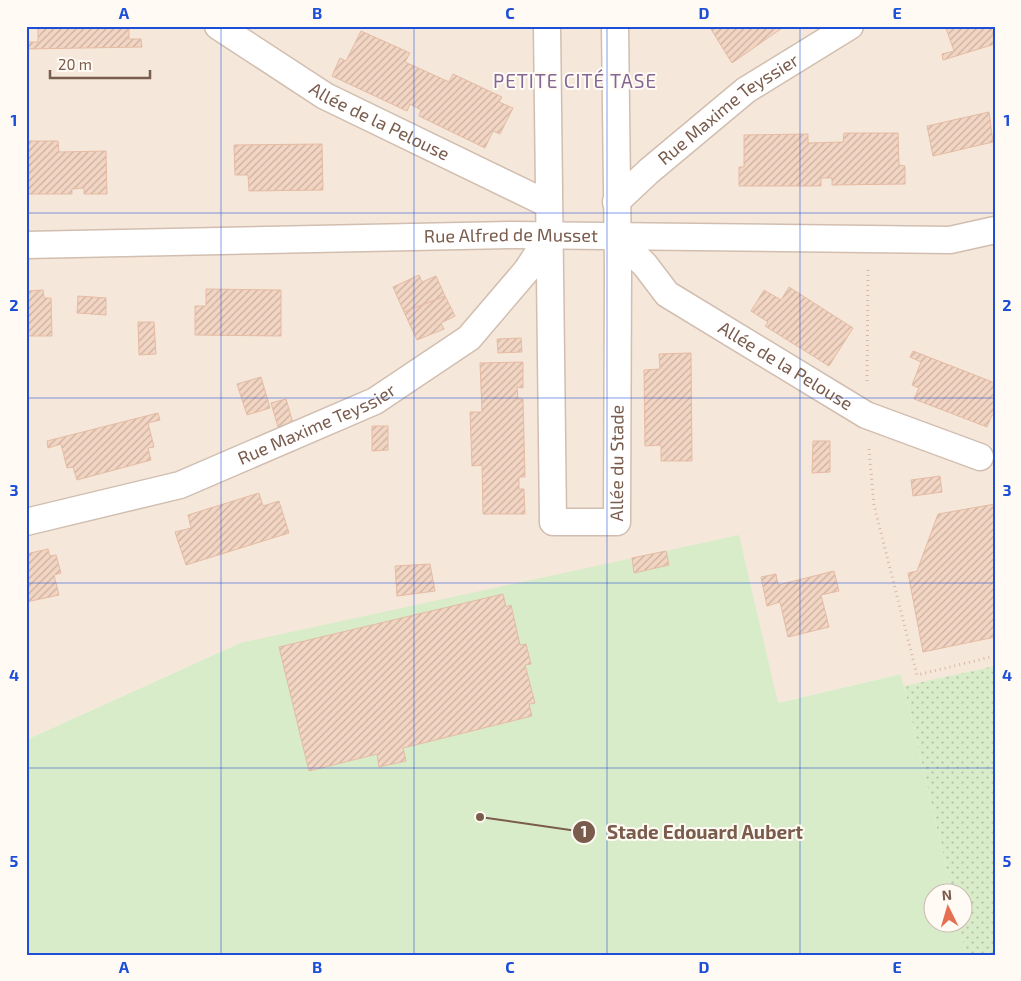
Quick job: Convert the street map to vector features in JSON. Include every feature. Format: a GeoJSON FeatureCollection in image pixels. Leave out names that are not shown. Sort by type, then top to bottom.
{"type":"FeatureCollection","features":[{"type":"Feature","properties":{"kind":"street","name":"Allée de la Pelouse"},"geometry":{"type":"LineString","coordinates":[[218,26],[324,96],[548,204]]}},
{"type":"Feature","properties":{"kind":"street","name":"Allée du Stade"},"geometry":{"type":"LineString","coordinates":[[547,26],[553,522],[617,522],[618,269],[616,236],[615,26]]}},
{"type":"Feature","properties":{"kind":"street","name":"Rue Maxime Teyssier"},"geometry":{"type":"LineString","coordinates":[[616,202],[649,171],[746,90],[850,26]]}},
{"type":"Feature","properties":{"kind":"street","name":"Rue Alfred de Musset"},"geometry":{"type":"LineString","coordinates":[[26,245],[549,236],[950,240],[995,230]]}},
{"type":"Feature","properties":{"kind":"street","name":"Rue Maxime Teyssier"},"geometry":{"type":"LineString","coordinates":[[26,522],[180,484],[375,401],[469,338],[528,270],[549,236]]}},
{"type":"Feature","properties":{"kind":"street","name":"Allée de la Pelouse"},"geometry":{"type":"LineString","coordinates":[[616,236],[645,265],[667,294],[866,415],[980,457]]}},
{"type":"Feature","properties":{"kind":"path"},"geometry":{"type":"LineString","coordinates":[[867,240],[869,346],[866,415],[874,505],[917,675],[995,656]]}},
{"type":"Feature","properties":{"kind":"shaded area"},"geometry":{"type":"Polygon","coordinates":[[[26,26],[995,26],[995,955],[966,955],[961,934],[974,934],[974,884],[950,884],[901,674],[778,703],[240,643],[26,740],[26,26]]]}},
{"type":"Feature","properties":{"kind":"green space"},"geometry":{"type":"Polygon","coordinates":[[[739,535],[778,703],[901,674],[950,884],[924,884],[924,934],[961,934],[966,955],[26,955],[26,740],[240,643],[739,535]]]}},
{"type":"Feature","properties":{"kind":"green space"},"geometry":{"type":"Polygon","coordinates":[[[995,666],[995,955],[966,955],[961,934],[974,934],[974,884],[950,884],[904,686],[995,666]]]}},
{"type":"Feature","properties":{"kind":"building"},"geometry":{"type":"Polygon","coordinates":[[[38,26],[129,26],[129,39],[141,39],[142,47],[26,49],[26,42],[38,42],[38,26]]]}},
{"type":"Feature","properties":{"kind":"building"},"geometry":{"type":"Polygon","coordinates":[[[709,26],[785,26],[732,63],[709,26]]]}},
{"type":"Feature","properties":{"kind":"building"},"geometry":{"type":"Polygon","coordinates":[[[951,26],[991,26],[995,44],[943,60],[942,54],[954,51],[946,28],[951,26]]]}},
{"type":"Feature","properties":{"kind":"building"},"geometry":{"type":"Polygon","coordinates":[[[361,31],[410,53],[405,62],[449,82],[453,74],[502,97],[499,102],[513,108],[500,134],[493,131],[485,148],[419,116],[421,110],[410,104],[407,111],[332,76],[340,58],[346,61],[361,31]]]}},
{"type":"Feature","properties":{"kind":"building"},"geometry":{"type":"Polygon","coordinates":[[[989,112],[993,142],[933,156],[927,126],[989,112]]]}},
{"type":"Feature","properties":{"kind":"building"},"geometry":{"type":"Polygon","coordinates":[[[844,133],[898,133],[899,165],[905,166],[905,184],[832,185],[832,178],[821,178],[821,186],[739,186],[739,167],[744,167],[744,135],[808,134],[808,143],[843,142],[844,133]]]}},
{"type":"Feature","properties":{"kind":"building"},"geometry":{"type":"Polygon","coordinates":[[[26,141],[58,141],[59,152],[106,151],[107,194],[84,194],[84,188],[72,189],[72,194],[26,194],[26,141]]]}},
{"type":"Feature","properties":{"kind":"building"},"geometry":{"type":"Polygon","coordinates":[[[322,144],[323,190],[249,191],[248,175],[235,175],[234,145],[322,144]]]}},
{"type":"Feature","properties":{"kind":"building"},"geometry":{"type":"Polygon","coordinates":[[[419,275],[422,282],[436,276],[445,296],[404,312],[393,287],[419,275]]]}},
{"type":"Feature","properties":{"kind":"building"},"geometry":{"type":"Polygon","coordinates":[[[789,287],[853,328],[829,366],[765,326],[768,322],[751,311],[764,290],[781,300],[789,287]]]}},
{"type":"Feature","properties":{"kind":"building"},"geometry":{"type":"Polygon","coordinates":[[[206,289],[281,290],[281,336],[195,335],[195,306],[206,306],[206,289]]]}},
{"type":"Feature","properties":{"kind":"building"},"geometry":{"type":"Polygon","coordinates":[[[43,290],[44,298],[51,298],[52,336],[26,336],[26,291],[43,290]]]}},
{"type":"Feature","properties":{"kind":"building"},"geometry":{"type":"Polygon","coordinates":[[[78,296],[106,298],[106,315],[77,313],[78,296]]]}},
{"type":"Feature","properties":{"kind":"building"},"geometry":{"type":"Polygon","coordinates":[[[445,296],[455,316],[441,323],[444,329],[417,340],[404,312],[445,296]]]}},
{"type":"Feature","properties":{"kind":"building"},"geometry":{"type":"Polygon","coordinates":[[[138,322],[154,322],[156,354],[139,355],[138,322]]]}},
{"type":"Feature","properties":{"kind":"building"},"geometry":{"type":"Polygon","coordinates":[[[521,338],[522,352],[498,353],[497,339],[521,338]]]}},
{"type":"Feature","properties":{"kind":"building"},"geometry":{"type":"Polygon","coordinates":[[[913,351],[995,383],[995,416],[992,415],[987,427],[914,399],[919,388],[912,385],[921,362],[910,357],[913,351]]]}},
{"type":"Feature","properties":{"kind":"building"},"geometry":{"type":"Polygon","coordinates":[[[691,353],[692,461],[661,461],[661,445],[645,446],[644,370],[660,369],[659,354],[691,353]]]}},
{"type":"Feature","properties":{"kind":"building"},"geometry":{"type":"Polygon","coordinates":[[[523,362],[523,388],[517,387],[518,399],[523,399],[525,477],[519,477],[519,489],[524,489],[525,514],[483,514],[482,465],[472,466],[470,412],[482,412],[480,363],[523,362]]]}},
{"type":"Feature","properties":{"kind":"building"},"geometry":{"type":"Polygon","coordinates":[[[261,377],[270,408],[247,415],[237,384],[261,377]]]}},
{"type":"Feature","properties":{"kind":"building"},"geometry":{"type":"Polygon","coordinates":[[[286,399],[293,423],[278,427],[271,403],[286,399]]]}},
{"type":"Feature","properties":{"kind":"building"},"geometry":{"type":"Polygon","coordinates":[[[158,413],[160,420],[148,423],[154,447],[148,448],[151,460],[77,480],[73,467],[67,468],[61,444],[48,448],[47,441],[158,413]]]}},
{"type":"Feature","properties":{"kind":"building"},"geometry":{"type":"Polygon","coordinates":[[[372,426],[388,426],[388,450],[372,451],[372,426]]]}},
{"type":"Feature","properties":{"kind":"building"},"geometry":{"type":"Polygon","coordinates":[[[813,441],[830,441],[830,472],[812,473],[813,441]]]}},
{"type":"Feature","properties":{"kind":"building"},"geometry":{"type":"Polygon","coordinates":[[[940,476],[942,492],[913,496],[911,480],[940,476]]]}},
{"type":"Feature","properties":{"kind":"building"},"geometry":{"type":"Polygon","coordinates":[[[259,493],[263,506],[279,501],[289,533],[186,565],[175,532],[191,528],[188,515],[259,493]]]}},
{"type":"Feature","properties":{"kind":"building"},"geometry":{"type":"Polygon","coordinates":[[[995,504],[995,637],[923,652],[908,573],[917,571],[938,514],[995,504]]]}},
{"type":"Feature","properties":{"kind":"building"},"geometry":{"type":"Polygon","coordinates":[[[48,549],[50,556],[56,555],[61,573],[54,575],[59,595],[26,602],[26,554],[48,549]]]}},
{"type":"Feature","properties":{"kind":"building"},"geometry":{"type":"Polygon","coordinates":[[[666,551],[669,565],[634,573],[632,558],[666,551]]]}},
{"type":"Feature","properties":{"kind":"building"},"geometry":{"type":"Polygon","coordinates":[[[430,564],[435,591],[397,596],[395,566],[430,564]]]}},
{"type":"Feature","properties":{"kind":"building"},"geometry":{"type":"Polygon","coordinates":[[[834,571],[839,591],[821,595],[829,627],[788,637],[780,602],[767,606],[761,577],[776,574],[778,585],[834,571]]]}},
{"type":"Feature","properties":{"kind":"building"},"geometry":{"type":"Polygon","coordinates":[[[503,594],[506,607],[511,605],[520,645],[526,644],[531,664],[525,665],[535,703],[529,704],[532,716],[403,748],[406,761],[379,767],[377,754],[309,771],[279,647],[503,594]]]}},
{"type":"Feature","properties":{"kind":"place","name":"Stade Edouard Aubert"},"geometry":{"type":"Point","coordinates":[480,817]}},
{"type":"Feature","properties":{"kind":"district","name":"PETITE CITÉ TASE"},"geometry":{"type":"Point","coordinates":[575,81]}}]}
